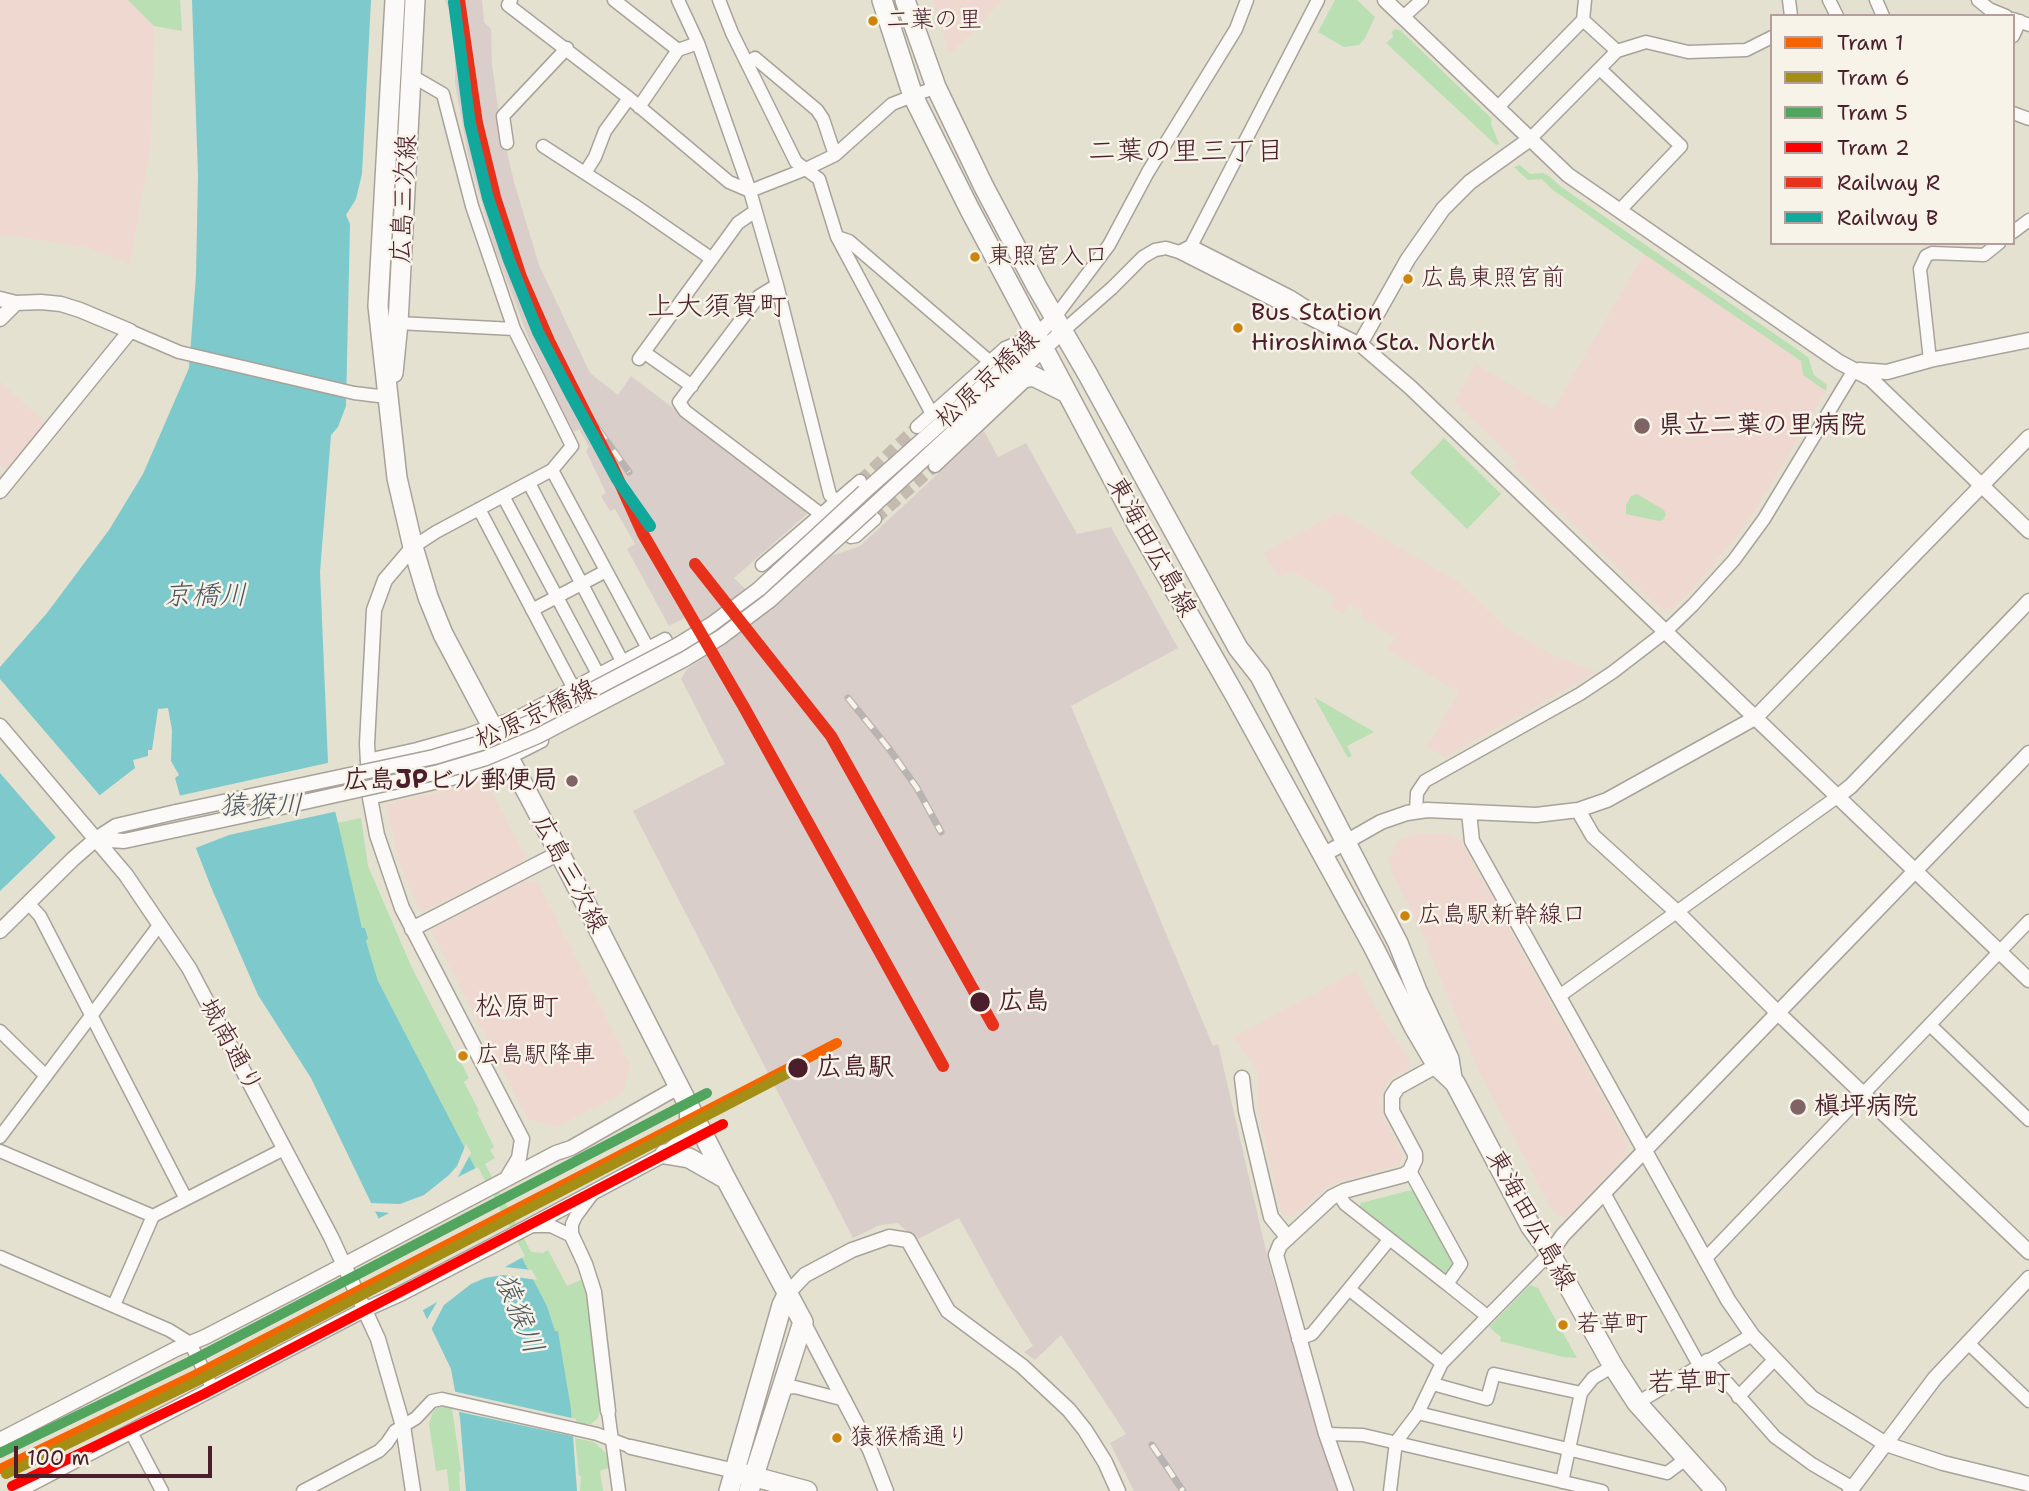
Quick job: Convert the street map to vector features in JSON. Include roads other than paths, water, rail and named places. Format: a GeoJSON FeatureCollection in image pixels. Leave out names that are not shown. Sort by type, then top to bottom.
{"type":"FeatureCollection","features":[{"type":"Feature","properties":{"kind":"main road","name":"広島三次線"},"geometry":{"type":"LineString","coordinates":[[395,0],[378,306],[397,478],[428,597],[443,634],[491,727],[803,1322]]}},
{"type":"Feature","properties":{"kind":"main road","name":"広島三次線"},"geometry":{"type":"LineString","coordinates":[[387,397],[398,323],[415,0]]}},
{"type":"Feature","properties":{"kind":"main road","name":"東海田広島線"},"geometry":{"type":"LineString","coordinates":[[882,0],[913,96],[1138,526],[1446,1068],[1531,1227],[1550,1253],[1613,1366],[1637,1403],[1716,1491]]}},
{"type":"Feature","properties":{"kind":"main road","name":"東海田広島線"},"geometry":{"type":"LineString","coordinates":[[905,0],[936,87],[984,187],[1238,648],[1260,676],[1398,943],[1446,1068]]}},
{"type":"Feature","properties":{"kind":"main road"},"geometry":{"type":"LineString","coordinates":[[998,373],[1039,378],[1068,393]]}},
{"type":"Feature","properties":{"kind":"main road"},"geometry":{"type":"LineString","coordinates":[[665,1154],[689,1158],[726,1179]]}},
{"type":"Feature","properties":{"kind":"main road"},"geometry":{"type":"LineString","coordinates":[[729,1491],[782,1305],[789,1293]]}},
{"type":"Feature","properties":{"kind":"main road"},"geometry":{"type":"LineString","coordinates":[[752,1484],[803,1322]]}},
{"type":"Feature","properties":{"kind":"main road"},"geometry":{"type":"LineString","coordinates":[[735,1471],[752,1484],[807,1491]]}},
{"type":"Feature","properties":{"kind":"street"},"geometry":{"type":"LineString","coordinates":[[511,0],[508,5],[567,48],[729,182],[750,191],[835,155],[892,104],[936,87]]}},
{"type":"Feature","properties":{"kind":"street"},"geometry":{"type":"LineString","coordinates":[[614,0],[678,50]]}},
{"type":"Feature","properties":{"kind":"street"},"geometry":{"type":"LineString","coordinates":[[678,0],[698,43],[750,191],[777,285],[830,495],[837,502]]}},
{"type":"Feature","properties":{"kind":"street"},"geometry":{"type":"LineString","coordinates":[[719,0],[796,162],[819,179],[837,237],[932,414]]}},
{"type":"Feature","properties":{"kind":"street"},"geometry":{"type":"LineString","coordinates":[[1059,324],[1110,245],[1147,172],[1236,29],[1247,0]]}},
{"type":"Feature","properties":{"kind":"street"},"geometry":{"type":"LineString","coordinates":[[1179,252],[1191,246],[1318,0]]}},
{"type":"Feature","properties":{"kind":"street"},"geometry":{"type":"LineString","coordinates":[[1385,0],[1568,175],[1839,362],[1871,379],[2029,531]]}},
{"type":"Feature","properties":{"kind":"street"},"geometry":{"type":"LineString","coordinates":[[1403,17],[1422,0]]}},
{"type":"Feature","properties":{"kind":"street"},"geometry":{"type":"LineString","coordinates":[[1497,108],[1583,20],[1585,0]]}},
{"type":"Feature","properties":{"kind":"street"},"geometry":{"type":"LineString","coordinates":[[1978,0],[2001,14]]}},
{"type":"Feature","properties":{"kind":"street"},"geometry":{"type":"LineString","coordinates":[[1583,20],[1617,51]]}},
{"type":"Feature","properties":{"kind":"street"},"geometry":{"type":"LineString","coordinates":[[1360,344],[1408,259],[1443,209],[1470,182],[1530,139],[1617,51],[1646,42],[1688,52],[1746,50],[1770,38]]}},
{"type":"Feature","properties":{"kind":"street"},"geometry":{"type":"LineString","coordinates":[[639,107],[678,50],[698,43]]}},
{"type":"Feature","properties":{"kind":"street"},"geometry":{"type":"LineString","coordinates":[[507,143],[503,117],[567,48]]}},
{"type":"Feature","properties":{"kind":"street"},"geometry":{"type":"LineString","coordinates":[[748,61],[755,58],[817,110],[823,119],[835,155]]}},
{"type":"Feature","properties":{"kind":"street"},"geometry":{"type":"LineString","coordinates":[[1601,70],[1681,146],[1620,210]]}},
{"type":"Feature","properties":{"kind":"street"},"geometry":{"type":"LineString","coordinates":[[412,76],[443,94],[472,206],[514,329],[572,446],[552,470],[413,547],[385,580],[374,610],[367,760],[370,798],[383,859],[412,929],[522,1139],[519,1158],[501,1182]]}},
{"type":"Feature","properties":{"kind":"street"},"geometry":{"type":"LineString","coordinates":[[585,173],[595,157],[605,131],[629,98]]}},
{"type":"Feature","properties":{"kind":"street"},"geometry":{"type":"LineString","coordinates":[[543,146],[712,260]]}},
{"type":"Feature","properties":{"kind":"street"},"geometry":{"type":"LineString","coordinates":[[691,386],[642,356],[738,223],[754,212]]}},
{"type":"Feature","properties":{"kind":"street"},"geometry":{"type":"LineString","coordinates":[[837,237],[849,241],[998,373]]}},
{"type":"Feature","properties":{"kind":"street"},"geometry":{"type":"LineString","coordinates":[[1930,360],[1920,269],[1926,256],[1932,253],[1984,255],[1996,245]]}},
{"type":"Feature","properties":{"kind":"street"},"geometry":{"type":"LineString","coordinates":[[1191,246],[1319,313],[1410,387],[2029,981]]}},
{"type":"Feature","properties":{"kind":"street"},"geometry":{"type":"LineString","coordinates":[[1059,324],[1149,252],[1166,248],[1179,252],[1360,344]]}},
{"type":"Feature","properties":{"kind":"street"},"geometry":{"type":"LineString","coordinates":[[777,285],[759,296],[680,402],[685,411],[851,537],[856,536],[875,519]]}},
{"type":"Feature","properties":{"kind":"street"},"geometry":{"type":"LineString","coordinates":[[0,299],[16,303],[61,304],[187,354],[354,393],[387,397]]}},
{"type":"Feature","properties":{"kind":"street"},"geometry":{"type":"LineString","coordinates":[[0,320],[16,303]]}},
{"type":"Feature","properties":{"kind":"street"},"geometry":{"type":"LineString","coordinates":[[398,323],[514,329]]}},
{"type":"Feature","properties":{"kind":"street","name":"松原京橋線"},"geometry":{"type":"LineString","coordinates":[[96,839],[116,826],[463,749],[531,722],[678,645],[720,619],[759,589],[998,373],[1040,342],[1059,324]]}},
{"type":"Feature","properties":{"kind":"street"},"geometry":{"type":"LineString","coordinates":[[0,491],[130,331]]}},
{"type":"Feature","properties":{"kind":"street"},"geometry":{"type":"LineString","coordinates":[[1854,370],[1887,372],[1930,360],[2029,340]]}},
{"type":"Feature","properties":{"kind":"street"},"geometry":{"type":"LineString","coordinates":[[917,428],[932,414],[998,373],[1004,348],[1040,342],[1023,384],[935,466]]}},
{"type":"Feature","properties":{"kind":"street"},"geometry":{"type":"LineString","coordinates":[[1416,811],[1417,793],[1425,781],[1580,694],[1613,672],[1665,632],[1714,583],[1764,519],[1854,370]]}},
{"type":"Feature","properties":{"kind":"street","name":"松原京橋線"},"geometry":{"type":"LineString","coordinates":[[96,839],[124,841],[439,772],[486,758],[538,736],[685,659],[729,632],[769,601],[998,373]]}},
{"type":"Feature","properties":{"kind":"street"},"geometry":{"type":"LineString","coordinates":[[1323,855],[1381,822],[1416,811],[1549,815],[1578,810],[1607,800],[1755,718],[2029,437]]}},
{"type":"Feature","properties":{"kind":"street"},"geometry":{"type":"LineString","coordinates":[[552,470],[664,677]]}},
{"type":"Feature","properties":{"kind":"street"},"geometry":{"type":"LineString","coordinates":[[762,565],[860,481]]}},
{"type":"Feature","properties":{"kind":"street"},"geometry":{"type":"LineString","coordinates":[[529,483],[622,661]]}},
{"type":"Feature","properties":{"kind":"street"},"geometry":{"type":"LineString","coordinates":[[503,496],[597,674]]}},
{"type":"Feature","properties":{"kind":"street"},"geometry":{"type":"LineString","coordinates":[[479,509],[573,687]]}},
{"type":"Feature","properties":{"kind":"street"},"geometry":{"type":"LineString","coordinates":[[532,610],[607,571]]}},
{"type":"Feature","properties":{"kind":"street"},"geometry":{"type":"LineString","coordinates":[[1558,996],[1678,913],[1851,786],[2029,601]]}},
{"type":"Feature","properties":{"kind":"street"},"geometry":{"type":"LineString","coordinates":[[367,760],[417,749],[522,715],[664,639],[680,668],[508,758],[469,775],[370,798]]}},
{"type":"Feature","properties":{"kind":"street","name":"城南通り"},"geometry":{"type":"LineString","coordinates":[[0,726],[126,875],[189,968],[331,1237],[385,1356],[403,1426],[412,1491]]}},
{"type":"Feature","properties":{"kind":"street"},"geometry":{"type":"LineString","coordinates":[[1390,1491],[1396,1442],[1418,1413],[1442,1363],[1550,1253],[1563,1234],[2029,753]]}},
{"type":"Feature","properties":{"kind":"street"},"geometry":{"type":"LineString","coordinates":[[1578,810],[1593,836],[1678,913],[1778,1013],[2029,1252]]}},
{"type":"Feature","properties":{"kind":"street"},"geometry":{"type":"LineString","coordinates":[[1469,812],[1472,841],[1728,1300],[1752,1335],[1812,1398],[1886,1444],[1943,1463],[2029,1484]]}},
{"type":"Feature","properties":{"kind":"street"},"geometry":{"type":"LineString","coordinates":[[0,931],[96,839]]}},
{"type":"Feature","properties":{"kind":"street"},"geometry":{"type":"LineString","coordinates":[[412,929],[559,853]]}},
{"type":"Feature","properties":{"kind":"street"},"geometry":{"type":"LineString","coordinates":[[28,903],[40,916],[186,1199]]}},
{"type":"Feature","properties":{"kind":"street"},"geometry":{"type":"LineString","coordinates":[[1705,1259],[2029,921]]}},
{"type":"Feature","properties":{"kind":"street"},"geometry":{"type":"LineString","coordinates":[[0,1137],[160,924]]}},
{"type":"Feature","properties":{"kind":"street"},"geometry":{"type":"LineString","coordinates":[[1930,1025],[2029,1121]]}},
{"type":"Feature","properties":{"kind":"street"},"geometry":{"type":"LineString","coordinates":[[0,1031],[46,1076]]}},
{"type":"Feature","properties":{"kind":"street"},"geometry":{"type":"LineString","coordinates":[[1346,1491],[1326,1434],[1276,1259],[1280,1245],[1338,1193],[1410,1171],[1415,1154],[1392,1111],[1392,1096],[1398,1087],[1446,1068]]}},
{"type":"Feature","properties":{"kind":"street"},"geometry":{"type":"LineString","coordinates":[[1242,1077],[1246,1111],[1271,1217],[1288,1238]]}},
{"type":"Feature","properties":{"kind":"street"},"geometry":{"type":"LineString","coordinates":[[0,1440],[556,1153],[571,1148],[680,1086],[687,1112],[687,1132],[665,1154],[17,1491]]}},
{"type":"Feature","properties":{"kind":"street"},"geometry":{"type":"LineString","coordinates":[[114,1305],[153,1216],[284,1149]]}},
{"type":"Feature","properties":{"kind":"street"},"geometry":{"type":"LineString","coordinates":[[0,1151],[153,1216]]}},
{"type":"Feature","properties":{"kind":"street"},"geometry":{"type":"LineString","coordinates":[[1410,1171],[1461,1264],[1447,1284]]}},
{"type":"Feature","properties":{"kind":"street"},"geometry":{"type":"LineString","coordinates":[[594,1193],[576,1216],[572,1224],[572,1236],[594,1292],[619,1491]]}},
{"type":"Feature","properties":{"kind":"street"},"geometry":{"type":"LineString","coordinates":[[1338,1193],[1345,1203],[1389,1240],[1487,1316]]}},
{"type":"Feature","properties":{"kind":"street"},"geometry":{"type":"LineString","coordinates":[[1604,1193],[1703,1362],[1775,1437],[1852,1489],[1935,1378],[2029,1278]]}},
{"type":"Feature","properties":{"kind":"street"},"geometry":{"type":"LineString","coordinates":[[525,1228],[551,1226],[572,1236]]}},
{"type":"Feature","properties":{"kind":"street"},"geometry":{"type":"LineString","coordinates":[[789,1293],[806,1275],[852,1250],[880,1239],[899,1237],[910,1242],[948,1311],[1022,1366],[1069,1410],[1105,1462],[1118,1491]]}},
{"type":"Feature","properties":{"kind":"street"},"geometry":{"type":"LineString","coordinates":[[1298,1339],[1312,1334],[1389,1240]]}},
{"type":"Feature","properties":{"kind":"street"},"geometry":{"type":"LineString","coordinates":[[0,1257],[114,1305],[169,1330],[190,1343],[213,1389]]}},
{"type":"Feature","properties":{"kind":"street"},"geometry":{"type":"LineString","coordinates":[[1349,1290],[1442,1363]]}},
{"type":"Feature","properties":{"kind":"street"},"geometry":{"type":"LineString","coordinates":[[803,1322],[870,1450],[886,1491]]}},
{"type":"Feature","properties":{"kind":"street"},"geometry":{"type":"LineString","coordinates":[[1637,1403],[1752,1335]]}},
{"type":"Feature","properties":{"kind":"street"},"geometry":{"type":"LineString","coordinates":[[1968,1343],[2029,1401]]}},
{"type":"Feature","properties":{"kind":"street"},"geometry":{"type":"LineString","coordinates":[[1738,1397],[1774,1360]]}},
{"type":"Feature","properties":{"kind":"street"},"geometry":{"type":"LineString","coordinates":[[1562,1482],[1581,1393],[1593,1378],[1613,1366]]}},
{"type":"Feature","properties":{"kind":"street"},"geometry":{"type":"LineString","coordinates":[[1433,1384],[1487,1399],[1494,1374],[1581,1393]]}},
{"type":"Feature","properties":{"kind":"street"},"geometry":{"type":"LineString","coordinates":[[780,1392],[795,1387],[845,1400]]}},
{"type":"Feature","properties":{"kind":"street"},"geometry":{"type":"LineString","coordinates":[[303,1491],[379,1451],[394,1431],[416,1419],[432,1401],[442,1399],[597,1434],[631,1447],[735,1471]]}},
{"type":"Feature","properties":{"kind":"street"},"geometry":{"type":"LineString","coordinates":[[1418,1413],[1667,1473],[1687,1458]]}},
{"type":"Feature","properties":{"kind":"street"},"geometry":{"type":"LineString","coordinates":[[131,1432],[162,1491]]}},
{"type":"Feature","properties":{"kind":"street"},"geometry":{"type":"LineString","coordinates":[[1326,1434],[1363,1435],[1602,1491]]}},
{"type":"Feature","properties":{"kind":"water","name":"京橋川"},"geometry":{"type":"Polygon","coordinates":[[[192,0],[371,0],[362,174],[356,199],[346,215],[350,224],[346,406],[338,427],[331,435],[320,572],[328,763],[334,806],[362,928],[365,928],[368,938],[366,941],[378,981],[547,1306],[555,1331],[558,1331],[571,1409],[577,1491],[466,1491],[460,1418],[451,1369],[311,1078],[258,995],[211,887],[192,838],[175,778],[179,775],[171,761],[172,730],[168,708],[158,709],[152,750],[148,750],[148,756],[133,760],[135,768],[100,795],[0,891],[0,667],[47,613],[109,530],[143,474],[189,368],[196,275],[198,176],[192,0]]]}},
{"type":"Feature","properties":{"kind":"tunnel"},"geometry":{"type":"LineString","coordinates":[[860,481],[917,427]]}},
{"type":"Feature","properties":{"kind":"tunnel"},"geometry":{"type":"LineString","coordinates":[[875,519],[935,466]]}},
{"type":"Feature","properties":{"kind":"railway"},"geometry":{"type":"LineString","coordinates":[[583,408],[629,472]]}},
{"type":"Feature","properties":{"kind":"railway"},"geometry":{"type":"LineString","coordinates":[[848,698],[917,788],[941,832]]}},
{"type":"Feature","properties":{"kind":"railway"},"geometry":{"type":"LineString","coordinates":[[1152,1445],[1183,1491]]}},
{"type":"Feature","properties":{"kind":"tram line","name":"1"},"geometry":{"type":"LineString","coordinates":[[0,1469],[195,1375],[837,1043]]}},
{"type":"Feature","properties":{"kind":"tram line","name":"6"},"geometry":{"type":"LineString","coordinates":[[6,1474],[197,1381],[798,1068]]}},
{"type":"Feature","properties":{"kind":"tram line","name":"5"},"geometry":{"type":"LineString","coordinates":[[0,1453],[189,1362],[707,1093]]}},
{"type":"Feature","properties":{"kind":"tram line","name":"2"},"geometry":{"type":"LineString","coordinates":[[12,1486],[204,1394],[723,1124]]}},
{"type":"Feature","properties":{"kind":"rail line","name":"R"},"geometry":{"type":"LineString","coordinates":[[459,0],[477,123],[495,197],[521,277],[549,341],[643,534],[745,709],[943,1066]]}},
{"type":"Feature","properties":{"kind":"rail line","name":"B"},"geometry":{"type":"LineString","coordinates":[[454,2],[470,124],[488,198],[509,260],[538,332],[571,395],[617,479],[650,526]]}},
{"type":"Feature","properties":{"kind":"rail line","name":"R"},"geometry":{"type":"LineString","coordinates":[[695,564],[831,736],[993,1025]]}},
{"type":"Feature","properties":{"kind":"place","name":"二葉の里"},"geometry":{"type":"Point","coordinates":[873,21]}},
{"type":"Feature","properties":{"kind":"place","name":"東照宮入口"},"geometry":{"type":"Point","coordinates":[975,257]}},
{"type":"Feature","properties":{"kind":"place","name":"広島東照宮前"},"geometry":{"type":"Point","coordinates":[1408,279]}},
{"type":"Feature","properties":{"kind":"place","name":"Bus Station Hiroshima Sta. North"},"geometry":{"type":"Point","coordinates":[1238,328]}},
{"type":"Feature","properties":{"kind":"place","name":"県立二葉の里病院"},"geometry":{"type":"Point","coordinates":[1642,426]}},
{"type":"Feature","properties":{"kind":"place","name":"広島JPビル郵便局"},"geometry":{"type":"Point","coordinates":[572,781]}},
{"type":"Feature","properties":{"kind":"place","name":"広島駅新幹線口"},"geometry":{"type":"Point","coordinates":[1405,916]}},
{"type":"Feature","properties":{"kind":"place","name":"広島"},"geometry":{"type":"Point","coordinates":[980,1002]}},
{"type":"Feature","properties":{"kind":"place","name":"広島駅降車"},"geometry":{"type":"Point","coordinates":[463,1056]}},
{"type":"Feature","properties":{"kind":"place","name":"広島駅"},"geometry":{"type":"Point","coordinates":[798,1068]}},
{"type":"Feature","properties":{"kind":"place","name":"槇坪病院"},"geometry":{"type":"Point","coordinates":[1798,1107]}},
{"type":"Feature","properties":{"kind":"place","name":"若草町"},"geometry":{"type":"Point","coordinates":[1563,1325]}},
{"type":"Feature","properties":{"kind":"place","name":"猿猴橋通り"},"geometry":{"type":"Point","coordinates":[837,1438]}},
{"type":"Feature","properties":{"kind":"district","name":"二葉の里三丁目"},"geometry":{"type":"Point","coordinates":[1186,153]}},
{"type":"Feature","properties":{"kind":"district","name":"上大須賀町"},"geometry":{"type":"Point","coordinates":[717,308]}},
{"type":"Feature","properties":{"kind":"district","name":"松原町"},"geometry":{"type":"Point","coordinates":[517,1008]}},
{"type":"Feature","properties":{"kind":"district","name":"若草町"},"geometry":{"type":"Point","coordinates":[1689,1384]}},
{"type":"Feature","properties":{"kind":"water label","name":"猿猴川"},"geometry":{"type":"Point","coordinates":[261,807]}},
{"type":"Feature","properties":{"kind":"water label","name":"猿猴川"},"geometry":{"type":"Point","coordinates":[518,1314]}}]}
